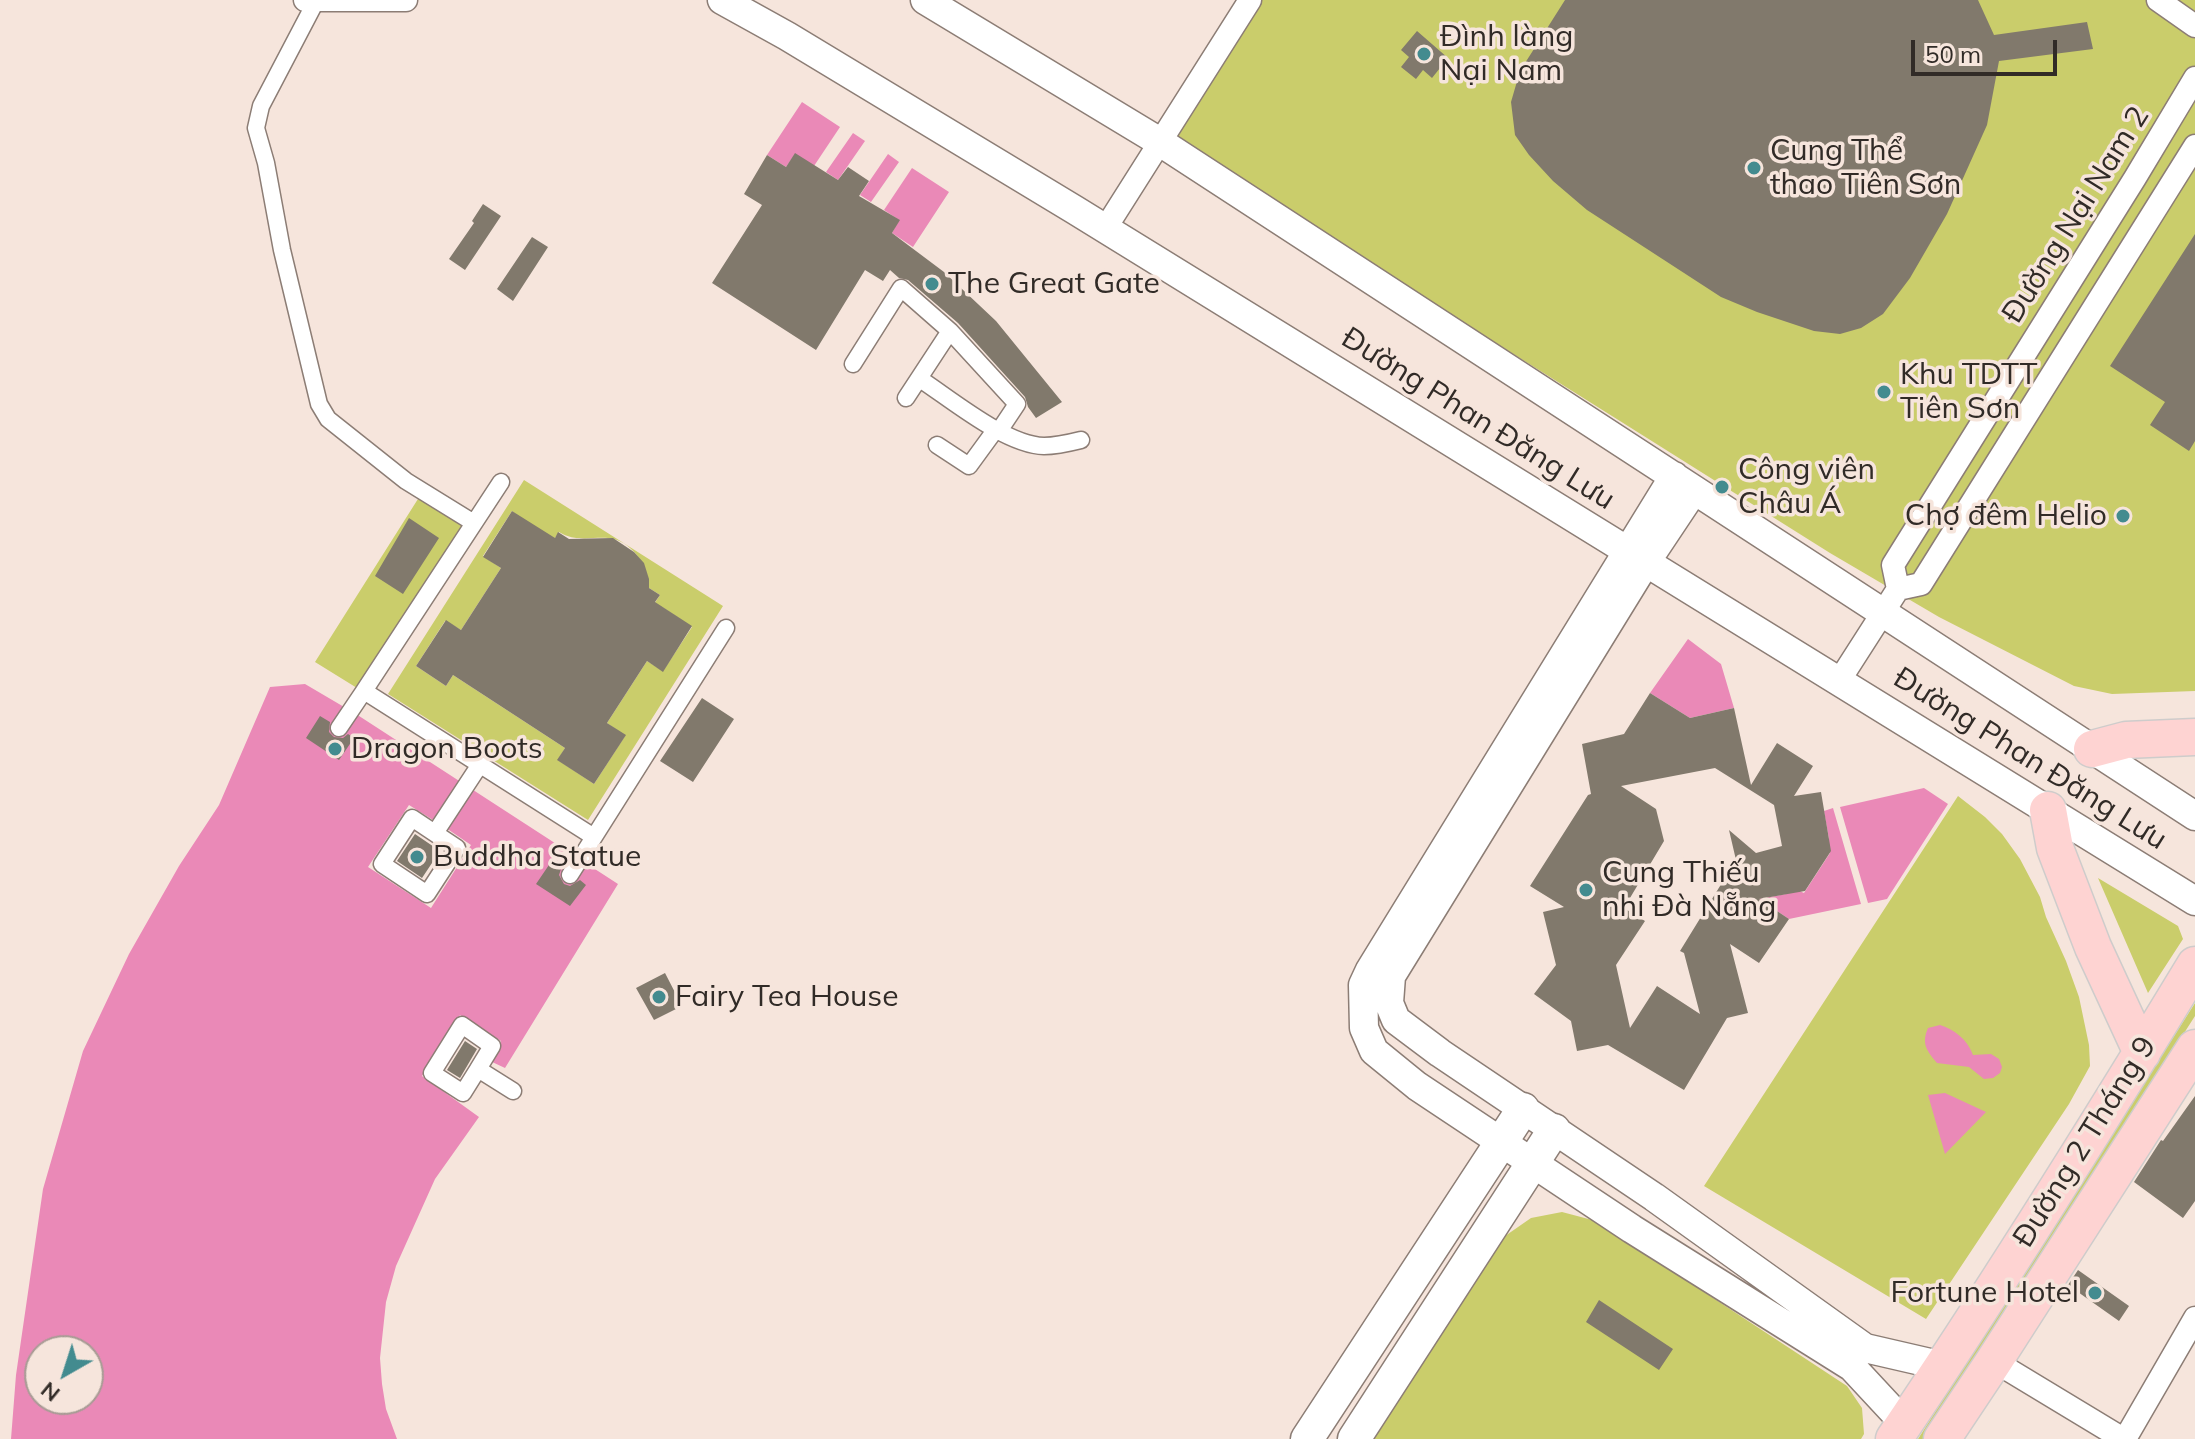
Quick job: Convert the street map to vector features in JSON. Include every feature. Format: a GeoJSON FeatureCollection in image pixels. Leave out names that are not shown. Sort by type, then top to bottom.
{"type":"FeatureCollection","features":[{"type":"Feature","properties":{"kind":"main road"},"geometry":{"type":"LineString","coordinates":[[2092,749],[2126,740],[2195,737]]}},
{"type":"Feature","properties":{"kind":"main road"},"geometry":{"type":"LineString","coordinates":[[2048,810],[2055,848],[2093,947],[2142,1053]]}},
{"type":"Feature","properties":{"kind":"main road","name":"Đường 2 Tháng 9"},"geometry":{"type":"LineString","coordinates":[[1900,1432],[2195,965]]}},
{"type":"Feature","properties":{"kind":"main road","name":"Đường 2 Tháng 9"},"geometry":{"type":"LineString","coordinates":[[1942,1439],[2195,1048]]}},
{"type":"Feature","properties":{"kind":"main road"},"geometry":{"type":"LineString","coordinates":[[1307,1439],[1523,1109]]}},
{"type":"Feature","properties":{"kind":"main road"},"geometry":{"type":"LineString","coordinates":[[1354,1439],[1554,1130]]}},
{"type":"Feature","properties":{"kind":"main road"},"geometry":{"type":"LineString","coordinates":[[1372,1337],[1406,1358]]}},
{"type":"Feature","properties":{"kind":"street"},"geometry":{"type":"LineString","coordinates":[[305,0],[406,0]]}},
{"type":"Feature","properties":{"kind":"street","name":"Đường Phan Đăng Lưu"},"geometry":{"type":"LineString","coordinates":[[722,0],[787,36],[1105,229],[2195,901]]}},
{"type":"Feature","properties":{"kind":"street","name":"Đường Phan Đăng Lưu"},"geometry":{"type":"LineString","coordinates":[[925,0],[1160,142],[2195,816]]}},
{"type":"Feature","properties":{"kind":"street"},"geometry":{"type":"LineString","coordinates":[[1105,229],[1250,0]]}},
{"type":"Feature","properties":{"kind":"street"},"geometry":{"type":"LineString","coordinates":[[2158,0],[2195,26]]}},
{"type":"Feature","properties":{"kind":"street"},"geometry":{"type":"LineString","coordinates":[[316,1],[261,106],[256,128],[319,404],[328,419],[406,481],[474,523]]}},
{"type":"Feature","properties":{"kind":"street","name":"Đường Nại Nam 2"},"geometry":{"type":"LineString","coordinates":[[1839,681],[1898,589],[1893,565],[2195,78]]}},
{"type":"Feature","properties":{"kind":"street","name":"Đường Nại Nam 2"},"geometry":{"type":"LineString","coordinates":[[1898,589],[1921,584],[2195,146]]}},
{"type":"Feature","properties":{"kind":"street"},"geometry":{"type":"LineString","coordinates":[[853,364],[901,288],[950,331],[1017,404],[969,466],[937,445]]}},
{"type":"Feature","properties":{"kind":"street"},"geometry":{"type":"LineString","coordinates":[[906,398],[950,331]]}},
{"type":"Feature","properties":{"kind":"street"},"geometry":{"type":"LineString","coordinates":[[920,379],[997,430],[1028,444],[1057,446],[1081,440]]}},
{"type":"Feature","properties":{"kind":"street"},"geometry":{"type":"LineString","coordinates":[[339,728],[501,482]]}},
{"type":"Feature","properties":{"kind":"street"},"geometry":{"type":"LineString","coordinates":[[1684,483],[1379,956],[1363,985],[1364,1028],[1374,1051],[1417,1086],[1632,1229],[1852,1367],[1900,1432]]}},
{"type":"Feature","properties":{"kind":"street"},"geometry":{"type":"LineString","coordinates":[[1637,557],[1391,976],[1389,1003],[1396,1020],[1440,1053],[1654,1197],[1865,1348],[1943,1366]]}},
{"type":"Feature","properties":{"kind":"street"},"geometry":{"type":"LineString","coordinates":[[570,875],[726,628]]}},
{"type":"Feature","properties":{"kind":"street"},"geometry":{"type":"LineString","coordinates":[[364,691],[594,837]]}},
{"type":"Feature","properties":{"kind":"street"},"geometry":{"type":"LineString","coordinates":[[435,833],[479,766]]}},
{"type":"Feature","properties":{"kind":"street"},"geometry":{"type":"LineString","coordinates":[[412,818],[435,833],[457,848],[427,894],[382,864],[412,818]]}},
{"type":"Feature","properties":{"kind":"street"},"geometry":{"type":"LineString","coordinates":[[478,1069],[513,1091]]}},
{"type":"Feature","properties":{"kind":"street"},"geometry":{"type":"LineString","coordinates":[[1994,1361],[2124,1439],[2195,1318]]}},
{"type":"Feature","properties":{"kind":"green space","name":"Khu TDTT Tiên Sơn"},"geometry":{"type":"Polygon","coordinates":[[[1261,0],[2195,0],[2195,691],[2112,694],[2074,686],[1939,617],[1830,553],[1174,138],[1261,0]]]}},
{"type":"Feature","properties":{"kind":"green space"},"geometry":{"type":"Polygon","coordinates":[[[524,480],[723,606],[588,820],[388,694],[524,480]],[[512,511],[483,556],[501,568],[461,630],[445,621],[416,666],[446,686],[453,675],[565,748],[558,760],[594,784],[625,736],[607,723],[647,661],[663,671],[692,627],[662,607],[652,607],[660,595],[649,588],[642,563],[624,544],[608,538],[571,537],[559,532],[551,544],[512,511]]]}},
{"type":"Feature","properties":{"kind":"green space"},"geometry":{"type":"Polygon","coordinates":[[[423,491],[467,518],[357,688],[315,662],[423,491]]]}},
{"type":"Feature","properties":{"kind":"green space"},"geometry":{"type":"Polygon","coordinates":[[[1958,796],[2002,834],[2020,859],[2040,897],[2079,997],[2090,1066],[2069,1104],[1926,1319],[1704,1186],[1958,796]]]}},
{"type":"Feature","properties":{"kind":"green space"},"geometry":{"type":"Polygon","coordinates":[[[2098,878],[2178,926],[2183,939],[2148,993],[2098,878]]]}},
{"type":"Feature","properties":{"kind":"green space"},"geometry":{"type":"Polygon","coordinates":[[[2195,1003],[2195,1016],[1924,1439],[1918,1439],[2195,1003]]]}},
{"type":"Feature","properties":{"kind":"green space"},"geometry":{"type":"Polygon","coordinates":[[[1562,1212],[1596,1221],[1847,1386],[1862,1408],[1864,1434],[1861,1439],[1372,1439],[1495,1243],[1531,1218],[1562,1212]]]}},
{"type":"Feature","properties":{"kind":"shaded area"},"geometry":{"type":"Polygon","coordinates":[[[802,102],[840,127],[814,166],[795,154],[786,167],[767,155],[802,102]]]}},
{"type":"Feature","properties":{"kind":"shaded area"},"geometry":{"type":"Polygon","coordinates":[[[853,133],[865,141],[838,180],[826,172],[853,133]]]}},
{"type":"Feature","properties":{"kind":"shaded area"},"geometry":{"type":"Polygon","coordinates":[[[888,154],[899,162],[871,202],[860,195],[888,154]]]}},
{"type":"Feature","properties":{"kind":"shaded area"},"geometry":{"type":"Polygon","coordinates":[[[912,168],[949,192],[913,247],[892,233],[899,220],[884,210],[912,168]]]}},
{"type":"Feature","properties":{"kind":"shaded area"},"geometry":{"type":"Polygon","coordinates":[[[1688,639],[1721,664],[1734,708],[1690,718],[1650,693],[1688,639]]]}},
{"type":"Feature","properties":{"kind":"shaded area"},"geometry":{"type":"Polygon","coordinates":[[[305,684],[618,884],[505,1068],[490,1061],[501,1041],[460,1015],[422,1076],[479,1117],[435,1179],[396,1266],[386,1302],[380,1358],[382,1384],[386,1409],[397,1439],[11,1439],[16,1375],[43,1189],[83,1051],[129,954],[179,866],[219,805],[270,687],[305,684]]]}},
{"type":"Feature","properties":{"kind":"shaded area"},"geometry":{"type":"Polygon","coordinates":[[[1924,788],[1948,804],[1887,899],[1868,903],[1840,807],[1924,788]]]}},
{"type":"Feature","properties":{"kind":"shaded area"},"geometry":{"type":"Polygon","coordinates":[[[1833,808],[1861,904],[1789,919],[1759,899],[1786,894],[1784,884],[1804,893],[1830,853],[1813,842],[1829,839],[1824,811],[1833,808]]]}},
{"type":"Feature","properties":{"kind":"shaded area"},"geometry":{"type":"Polygon","coordinates":[[[1940,1025],[1960,1036],[1973,1055],[1991,1054],[1999,1059],[2002,1067],[2000,1073],[1984,1079],[1969,1067],[1937,1063],[1928,1051],[1925,1039],[1928,1028],[1940,1025]]]}},
{"type":"Feature","properties":{"kind":"shaded area"},"geometry":{"type":"Polygon","coordinates":[[[1945,1093],[1986,1112],[1945,1154],[1928,1095],[1945,1093]]]}},
{"type":"Feature","properties":{"kind":"pier"},"geometry":{"type":"Polygon","coordinates":[[[459,781],[470,789],[446,828],[471,845],[431,908],[368,867],[409,805],[433,820],[459,781]]]}},
{"type":"Feature","properties":{"kind":"building","name":"Cung Thể thao Tiên Sơn"},"geometry":{"type":"Polygon","coordinates":[[[1565,0],[1978,0],[1994,35],[2087,22],[2093,49],[1999,61],[1987,125],[1947,214],[1910,278],[1883,314],[1861,328],[1840,334],[1814,331],[1721,297],[1587,210],[1529,155],[1515,135],[1511,102],[1520,71],[1565,0]]]}},
{"type":"Feature","properties":{"kind":"building","name":"Đình làng Nại Nam"},"geometry":{"type":"Polygon","coordinates":[[[1417,31],[1448,58],[1432,78],[1423,70],[1416,79],[1401,67],[1409,57],[1401,50],[1417,31]]]}},
{"type":"Feature","properties":{"kind":"building","name":"The Great Gate"},"geometry":{"type":"Polygon","coordinates":[[[795,153],[838,180],[848,167],[869,181],[859,196],[900,220],[892,233],[944,272],[996,321],[1062,402],[1036,418],[1025,397],[958,323],[908,280],[899,278],[890,270],[883,281],[865,270],[816,350],[712,283],[762,205],[744,194],[767,155],[786,167],[795,153]]]}},
{"type":"Feature","properties":{"kind":"building"},"geometry":{"type":"Polygon","coordinates":[[[483,204],[501,216],[465,270],[449,259],[483,204]]]}},
{"type":"Feature","properties":{"kind":"building"},"geometry":{"type":"Polygon","coordinates":[[[2195,234],[2195,441],[2189,451],[2150,425],[2165,402],[2110,366],[2195,234]]]}},
{"type":"Feature","properties":{"kind":"building"},"geometry":{"type":"Polygon","coordinates":[[[532,237],[548,247],[513,301],[497,289],[532,237]]]}},
{"type":"Feature","properties":{"kind":"building"},"geometry":{"type":"Polygon","coordinates":[[[512,511],[555,538],[558,532],[569,539],[613,538],[644,563],[649,588],[660,595],[655,602],[692,626],[663,672],[647,661],[607,723],[626,735],[594,784],[557,760],[565,748],[453,675],[446,686],[416,666],[446,620],[461,630],[501,568],[483,557],[512,511]]]}},
{"type":"Feature","properties":{"kind":"building"},"geometry":{"type":"Polygon","coordinates":[[[409,518],[439,538],[403,594],[375,576],[409,518]]]}},
{"type":"Feature","properties":{"kind":"building","name":"Cung Thiếu nhi Đà Nẵng"},"geometry":{"type":"Polygon","coordinates":[[[1650,693],[1690,718],[1734,708],[1751,785],[1777,743],[1813,766],[1794,796],[1821,792],[1831,851],[1805,891],[1759,899],[1789,919],[1759,963],[1730,944],[1748,1013],[1727,1018],[1684,1090],[1608,1045],[1577,1051],[1571,1021],[1534,994],[1556,965],[1543,912],[1564,907],[1530,886],[1591,794],[1582,744],[1624,734],[1650,693]],[[1715,768],[1621,786],[1656,809],[1664,841],[1624,908],[1645,921],[1616,965],[1630,1028],[1657,986],[1700,1014],[1684,953],[1680,951],[1736,860],[1729,830],[1756,853],[1782,846],[1774,805],[1715,768]]]}},
{"type":"Feature","properties":{"kind":"building"},"geometry":{"type":"Polygon","coordinates":[[[702,698],[734,719],[693,782],[660,761],[702,698]]]}},
{"type":"Feature","properties":{"kind":"building","name":"Dragon Boots"},"geometry":{"type":"Polygon","coordinates":[[[320,716],[330,722],[329,732],[334,737],[343,738],[348,734],[354,738],[339,760],[306,738],[320,716]]]}},
{"type":"Feature","properties":{"kind":"building","name":"Buddha Statue"},"geometry":{"type":"Polygon","coordinates":[[[415,834],[440,851],[422,878],[397,861],[415,834]]]}},
{"type":"Feature","properties":{"kind":"building"},"geometry":{"type":"Polygon","coordinates":[[[551,862],[561,869],[559,875],[564,884],[570,886],[580,880],[586,885],[570,906],[536,884],[551,862]]]}},
{"type":"Feature","properties":{"kind":"building","name":"Fairy Tea House"},"geometry":{"type":"Polygon","coordinates":[[[665,973],[682,1006],[654,1020],[636,988],[665,973]]]}},
{"type":"Feature","properties":{"kind":"building"},"geometry":{"type":"Polygon","coordinates":[[[465,1041],[477,1049],[460,1078],[447,1070],[465,1041]]]}},
{"type":"Feature","properties":{"kind":"building"},"geometry":{"type":"Polygon","coordinates":[[[2195,1096],[2195,1201],[2183,1218],[2134,1182],[2195,1096]]]}},
{"type":"Feature","properties":{"kind":"building","name":"Fortune Hotel"},"geometry":{"type":"Polygon","coordinates":[[[2078,1270],[2129,1306],[2119,1321],[2068,1285],[2078,1270]]]}},
{"type":"Feature","properties":{"kind":"building"},"geometry":{"type":"Polygon","coordinates":[[[1599,1300],[1673,1349],[1659,1370],[1586,1322],[1599,1300]]]}},
{"type":"Feature","properties":{"kind":"place","name":"Đình làng Nại Nam"},"geometry":{"type":"Point","coordinates":[1424,54]}},
{"type":"Feature","properties":{"kind":"place","name":"Cung Thể thao Tiên Sơn"},"geometry":{"type":"Point","coordinates":[1754,168]}},
{"type":"Feature","properties":{"kind":"place","name":"The Great Gate"},"geometry":{"type":"Point","coordinates":[932,284]}},
{"type":"Feature","properties":{"kind":"place","name":"Khu TDTT Tiên Sơn"},"geometry":{"type":"Point","coordinates":[1884,392]}},
{"type":"Feature","properties":{"kind":"place","name":"Công viên Châu Á"},"geometry":{"type":"Point","coordinates":[1722,487]}},
{"type":"Feature","properties":{"kind":"place","name":"Chợ đêm Helio"},"geometry":{"type":"Point","coordinates":[2123,516]}},
{"type":"Feature","properties":{"kind":"place","name":"Dragon Boots"},"geometry":{"type":"Point","coordinates":[335,749]}},
{"type":"Feature","properties":{"kind":"place","name":"Buddha Statue"},"geometry":{"type":"Point","coordinates":[417,857]}},
{"type":"Feature","properties":{"kind":"place","name":"Cung Thiếu nhi Đà Nẵng"},"geometry":{"type":"Point","coordinates":[1586,890]}},
{"type":"Feature","properties":{"kind":"place","name":"Fairy Tea House"},"geometry":{"type":"Point","coordinates":[659,997]}},
{"type":"Feature","properties":{"kind":"place","name":"Fortune Hotel"},"geometry":{"type":"Point","coordinates":[2095,1293]}}]}
